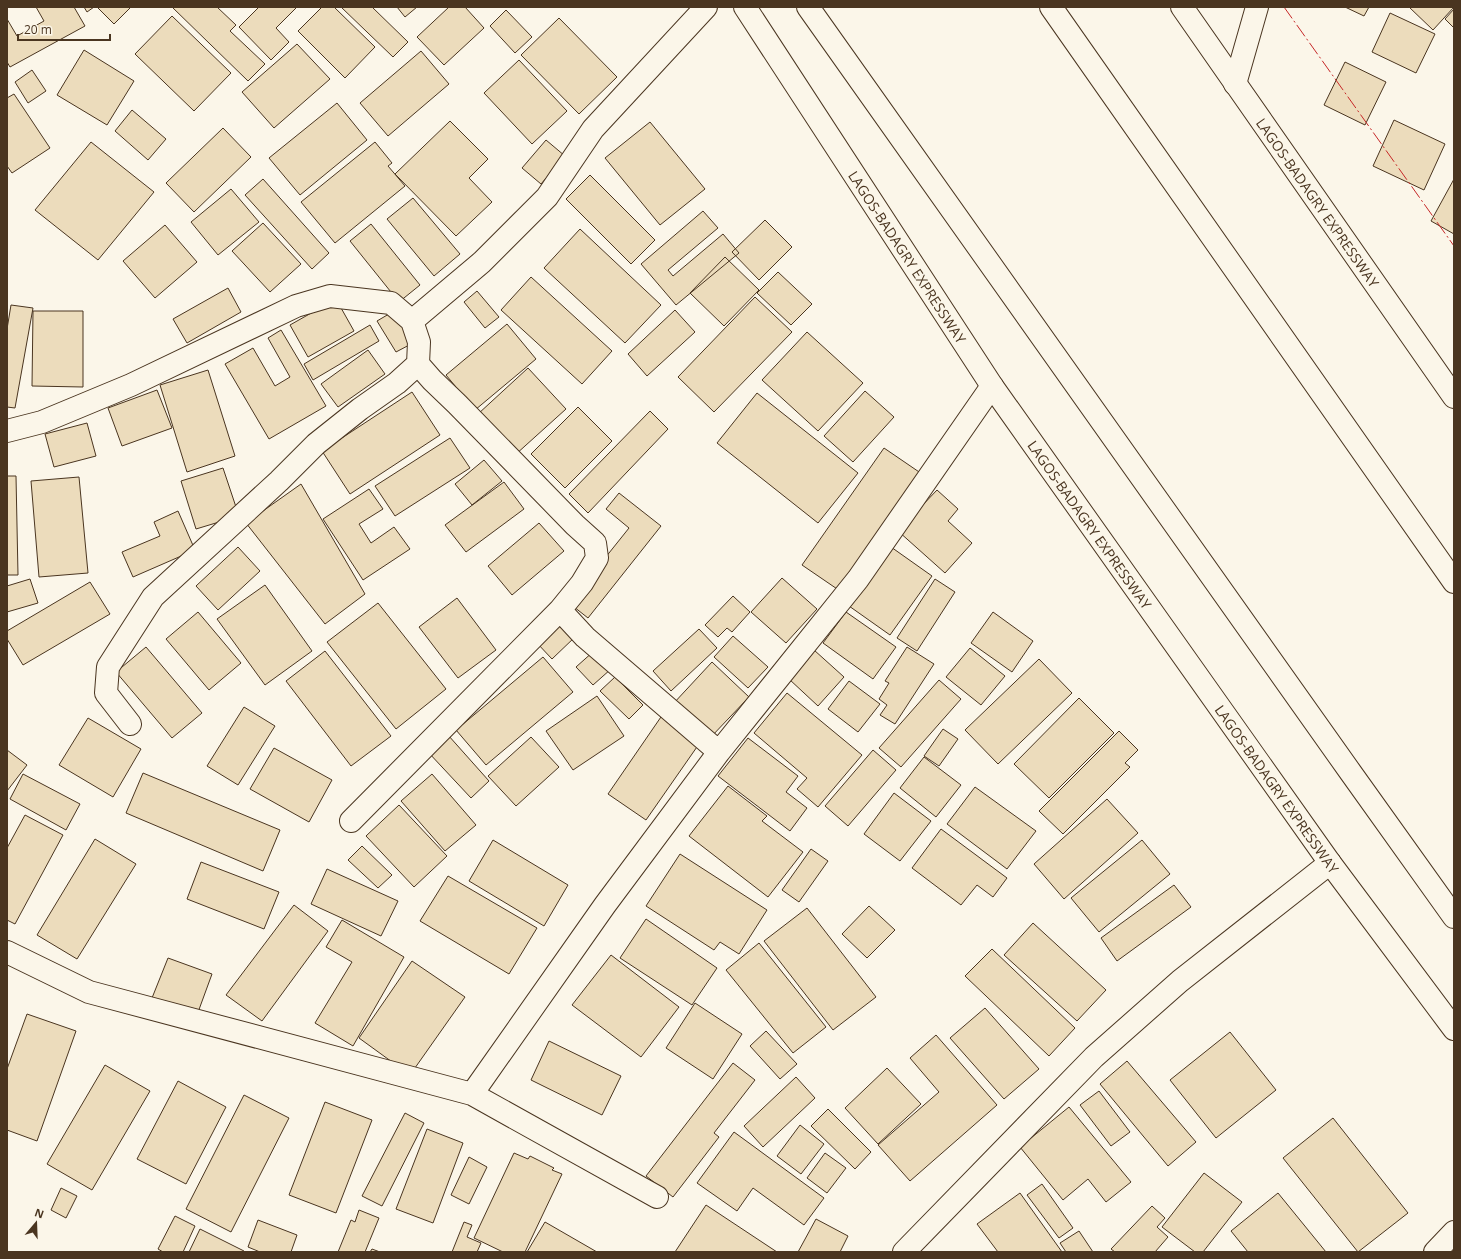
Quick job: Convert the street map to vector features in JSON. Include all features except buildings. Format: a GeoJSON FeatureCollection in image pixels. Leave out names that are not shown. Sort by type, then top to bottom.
{"type":"FeatureCollection","features":[{"type":"Feature","properties":{"kind":"main road"},"geometry":{"type":"LineString","coordinates":[[412,321],[482,262],[547,197],[592,129],[706,7]]}},
{"type":"Feature","properties":{"kind":"main road","name":"LAGOS-BADAGRY EXPRESSWAY"},"geometry":{"type":"LineString","coordinates":[[745,7],[992,386],[1330,863],[1454,1029]]}},
{"type":"Feature","properties":{"kind":"main road"},"geometry":{"type":"LineString","coordinates":[[808,7],[1309,715],[1454,916]]}},
{"type":"Feature","properties":{"kind":"main road"},"geometry":{"type":"LineString","coordinates":[[1051,7],[1454,582]]}},
{"type":"Feature","properties":{"kind":"main road","name":"LAGOS-BADAGRY EXPRESSWAY"},"geometry":{"type":"LineString","coordinates":[[1182,7],[1454,397]]}},
{"type":"Feature","properties":{"kind":"main road"},"geometry":{"type":"LineString","coordinates":[[1235,84],[1257,7]]}},
{"type":"Feature","properties":{"kind":"main road"},"geometry":{"type":"LineString","coordinates":[[7,431],[42,422],[131,385],[296,306],[330,296],[391,303],[412,321],[419,342],[418,364],[575,525],[595,543],[597,558],[582,583],[560,610],[351,821]]}},
{"type":"Feature","properties":{"kind":"main road"},"geometry":{"type":"LineString","coordinates":[[130,724],[106,693],[108,668],[153,597],[279,481],[316,444],[360,409],[397,383],[418,364]]}},
{"type":"Feature","properties":{"kind":"main road"},"geometry":{"type":"LineString","coordinates":[[472,1094],[605,905],[719,752],[858,579],[992,386]]}},
{"type":"Feature","properties":{"kind":"main road"},"geometry":{"type":"LineString","coordinates":[[560,610],[585,637],[719,752]]}},
{"type":"Feature","properties":{"kind":"main road"},"geometry":{"type":"LineString","coordinates":[[904,1252],[1094,1057],[1180,980],[1330,863]]}},
{"type":"Feature","properties":{"kind":"main road"},"geometry":{"type":"LineString","coordinates":[[7,952],[89,992],[472,1094],[657,1197]]}},
{"type":"Feature","properties":{"kind":"main road"},"geometry":{"type":"LineString","coordinates":[[1435,1252],[1454,1232]]}},
{"type":"Feature","properties":{"kind":"power"},"geometry":{"type":"LineString","coordinates":[[1284,7],[1454,246]]}}]}
